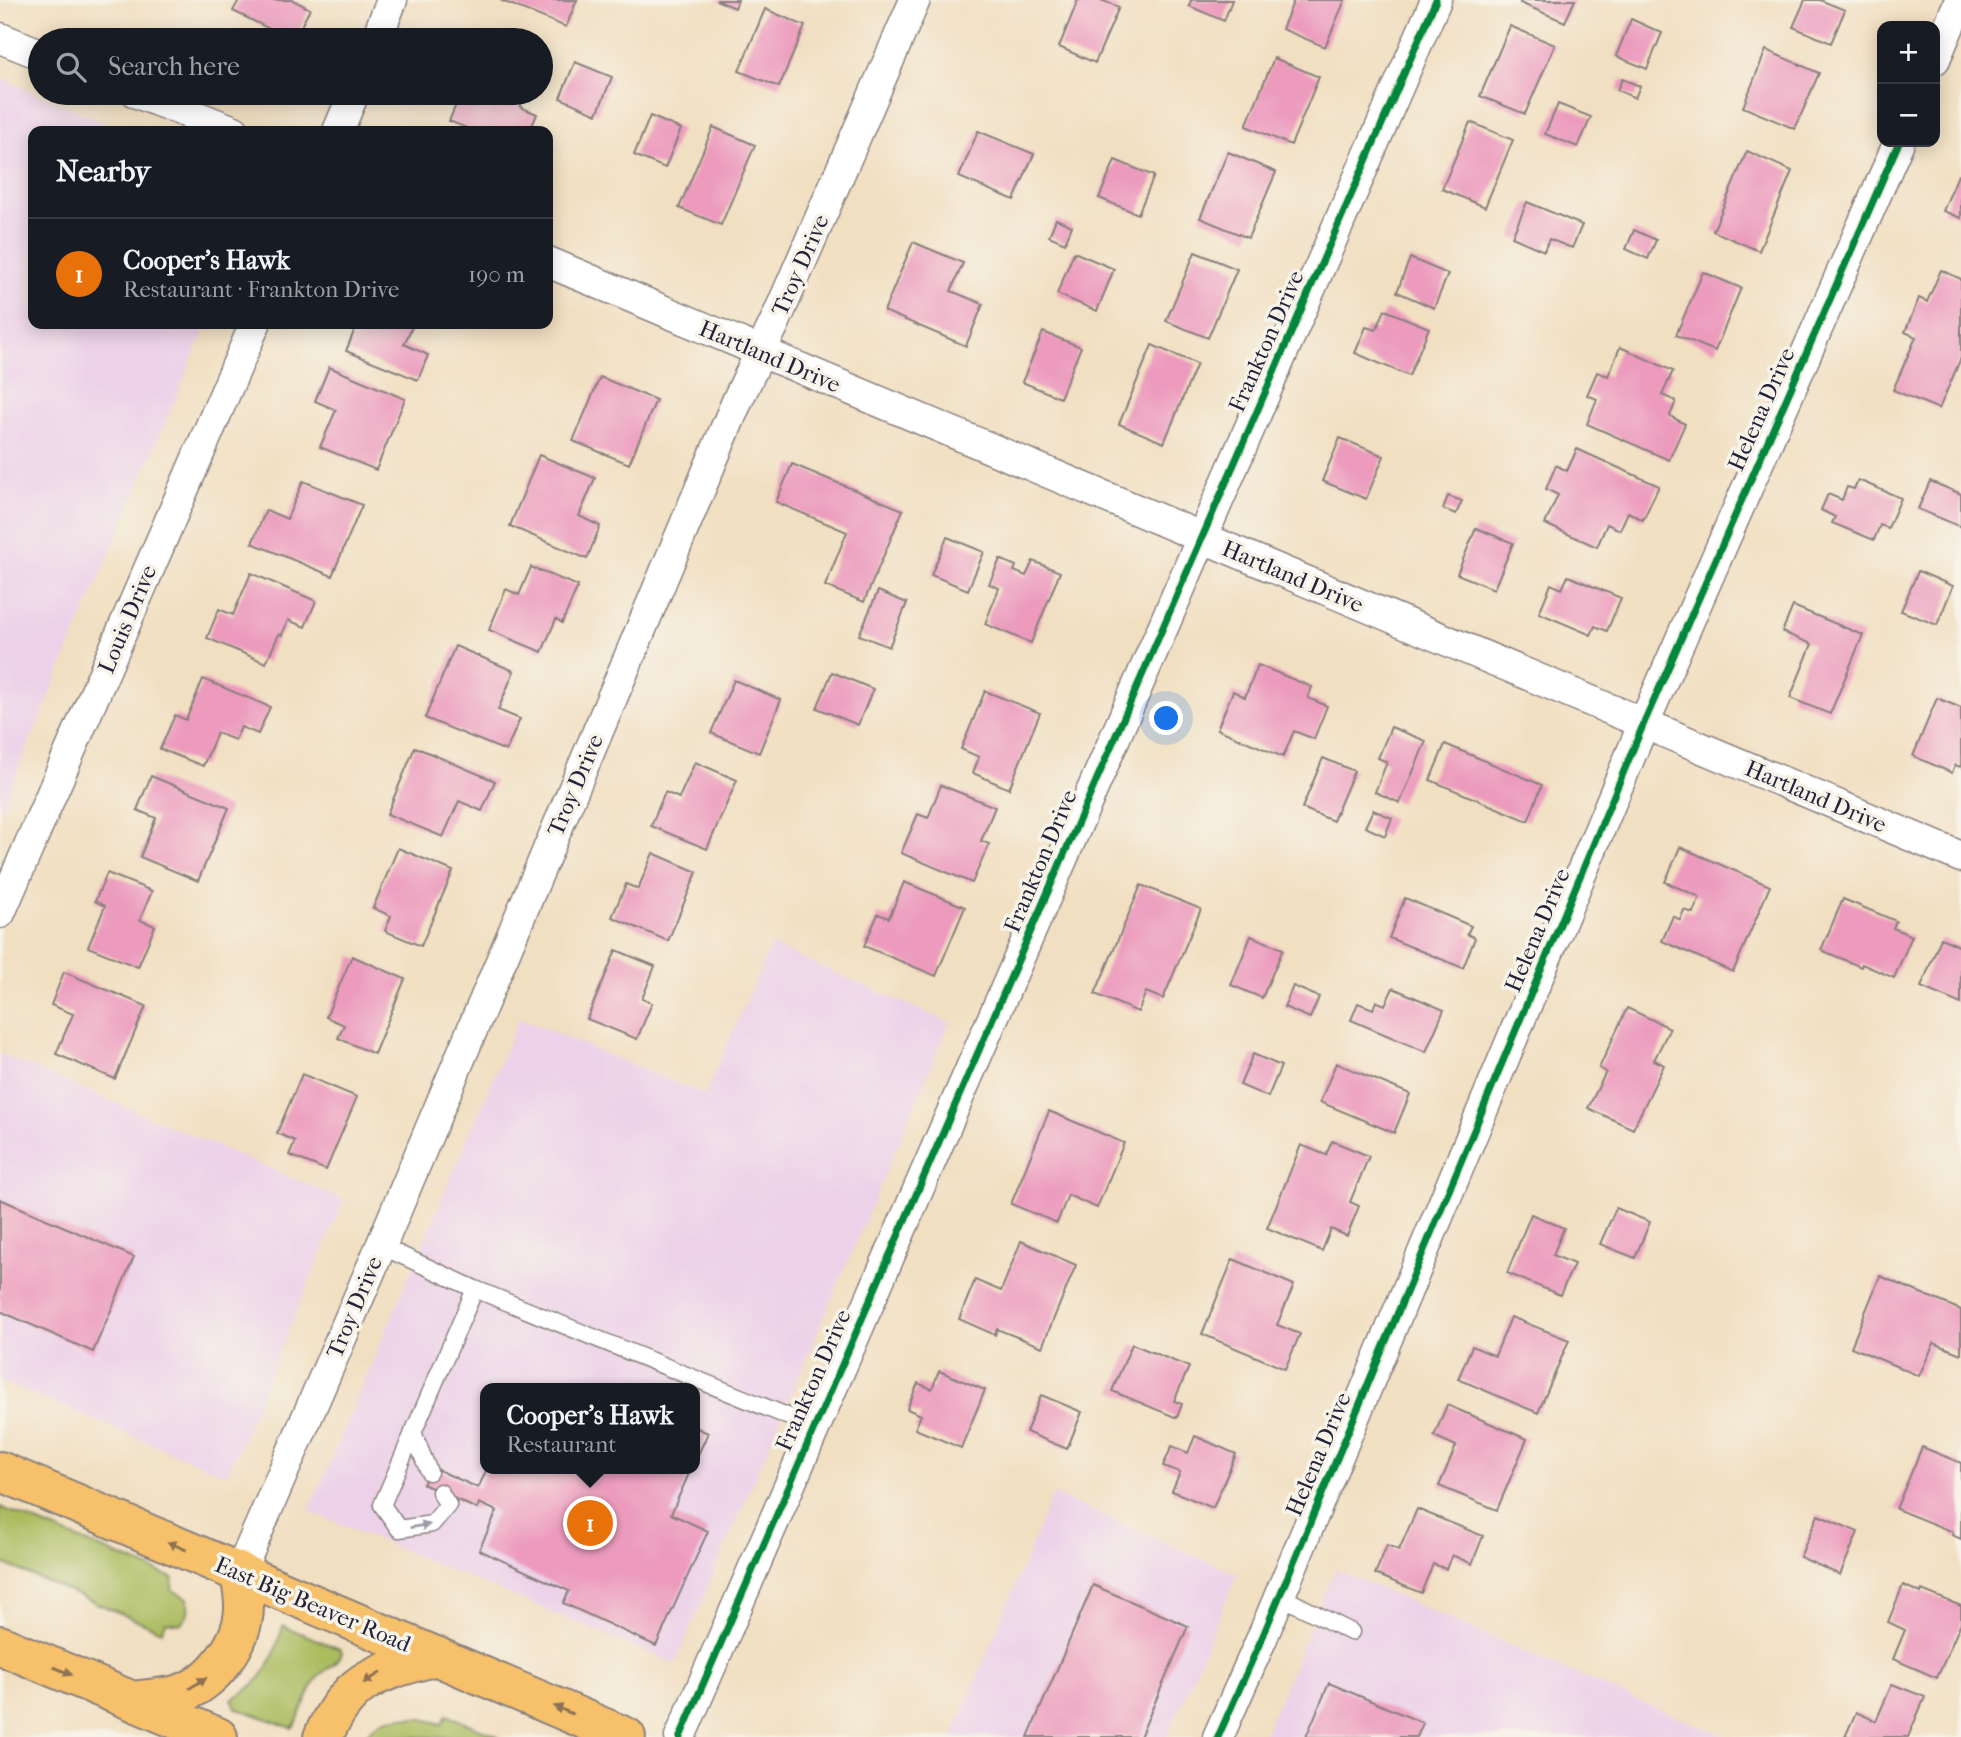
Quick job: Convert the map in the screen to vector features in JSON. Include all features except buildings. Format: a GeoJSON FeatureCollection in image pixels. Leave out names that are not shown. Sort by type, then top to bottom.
{"type":"FeatureCollection","features":[{"type":"Feature","properties":{"kind":"main road","name":"East Big Beaver Road"},"geometry":{"type":"LineString","coordinates":[[0,1471],[625,1737]]}},
{"type":"Feature","properties":{"kind":"main road"},"geometry":{"type":"LineString","coordinates":[[133,1701],[178,1694],[205,1680],[226,1656],[239,1633],[245,1606],[240,1572]]}},
{"type":"Feature","properties":{"kind":"main road"},"geometry":{"type":"LineString","coordinates":[[0,1645],[218,1737]]}},
{"type":"Feature","properties":{"kind":"main road"},"geometry":{"type":"LineString","coordinates":[[323,1737],[332,1715],[351,1692],[382,1672],[436,1656]]}},
{"type":"Feature","properties":{"kind":"street"},"geometry":{"type":"LineString","coordinates":[[381,28],[393,0]]}},
{"type":"Feature","properties":{"kind":"street","name":"Troy Drive"},"geometry":{"type":"LineString","coordinates":[[240,1572],[381,1246],[733,411],[915,0]]}},
{"type":"Feature","properties":{"kind":"street","name":"Frankton Drive"},"geometry":{"type":"LineString","coordinates":[[680,1737],[1436,0]]}},
{"type":"Feature","properties":{"kind":"street"},"geometry":{"type":"LineString","coordinates":[[1940,48],[1961,0]]}},
{"type":"Feature","properties":{"kind":"street"},"geometry":{"type":"LineString","coordinates":[[0,38],[28,49]]}},
{"type":"Feature","properties":{"kind":"street"},"geometry":{"type":"LineString","coordinates":[[168,105],[221,126]]}},
{"type":"Feature","properties":{"kind":"street"},"geometry":{"type":"LineString","coordinates":[[340,126],[349,105]]}},
{"type":"Feature","properties":{"kind":"street","name":"Helena Drive"},"geometry":{"type":"LineString","coordinates":[[1218,1737],[1280,1596],[1644,723],[1897,147]]}},
{"type":"Feature","properties":{"kind":"street","name":"Hartland Drive"},"geometry":{"type":"LineString","coordinates":[[553,264],[1961,858]]}},
{"type":"Feature","properties":{"kind":"street","name":"Louis Drive"},"geometry":{"type":"LineString","coordinates":[[0,913],[253,329]]}},
{"type":"Feature","properties":{"kind":"lane"},"geometry":{"type":"LineString","coordinates":[[381,1246],[475,1289],[814,1427]]}},
{"type":"Feature","properties":{"kind":"lane"},"geometry":{"type":"LineString","coordinates":[[440,1492],[448,1506],[432,1524],[399,1529],[382,1505],[475,1289]]}},
{"type":"Feature","properties":{"kind":"lane"},"geometry":{"type":"LineString","coordinates":[[413,1432],[429,1472]]}},
{"type":"Feature","properties":{"kind":"lane"},"geometry":{"type":"LineString","coordinates":[[1280,1596],[1352,1632]]}},
{"type":"Feature","properties":{"kind":"shaded area"},"geometry":{"type":"Polygon","coordinates":[[[0,78],[28,90],[28,105],[63,105],[112,126],[28,126],[28,329],[205,329],[0,812],[0,78]]]}},
{"type":"Feature","properties":{"kind":"shaded area"},"geometry":{"type":"Polygon","coordinates":[[[771,945],[950,1023],[675,1664],[309,1511],[519,1018],[705,1095],[771,945]]]}},
{"type":"Feature","properties":{"kind":"shaded area"},"geometry":{"type":"Polygon","coordinates":[[[0,1054],[344,1200],[227,1475],[0,1381],[0,1054]]]}},
{"type":"Feature","properties":{"kind":"shaded area"},"geometry":{"type":"Polygon","coordinates":[[[1053,1494],[1237,1574],[1167,1737],[952,1737],[1053,1494]]]}},
{"type":"Feature","properties":{"kind":"shaded area"},"geometry":{"type":"Polygon","coordinates":[[[1335,1569],[1617,1692],[1727,1737],[1263,1737],[1335,1569]]]}},
{"type":"Feature","properties":{"kind":"green space"},"geometry":{"type":"Polygon","coordinates":[[[0,1507],[173,1578],[172,1590],[187,1598],[187,1615],[180,1624],[166,1622],[162,1631],[0,1562],[0,1507]]]}},
{"type":"Feature","properties":{"kind":"green space"},"geometry":{"type":"Polygon","coordinates":[[[283,1626],[340,1649],[342,1653],[314,1683],[292,1728],[236,1708],[232,1699],[261,1677],[275,1650],[283,1626]]]}},
{"type":"Feature","properties":{"kind":"green space"},"geometry":{"type":"Polygon","coordinates":[[[447,1715],[499,1737],[365,1737],[380,1722],[389,1719],[411,1717],[442,1724],[447,1715]]]}},
{"type":"Feature","properties":{"kind":"cycle path"},"geometry":{"type":"LineString","coordinates":[[680,1737],[1436,0]]}},
{"type":"Feature","properties":{"kind":"cycle path"},"geometry":{"type":"LineString","coordinates":[[1218,1737],[1262,1638],[1644,723],[1897,147]]}},
{"type":"Feature","properties":{"kind":"place","name":"Cooper's Hawk"},"geometry":{"type":"Point","coordinates":[590,1523]}}]}
